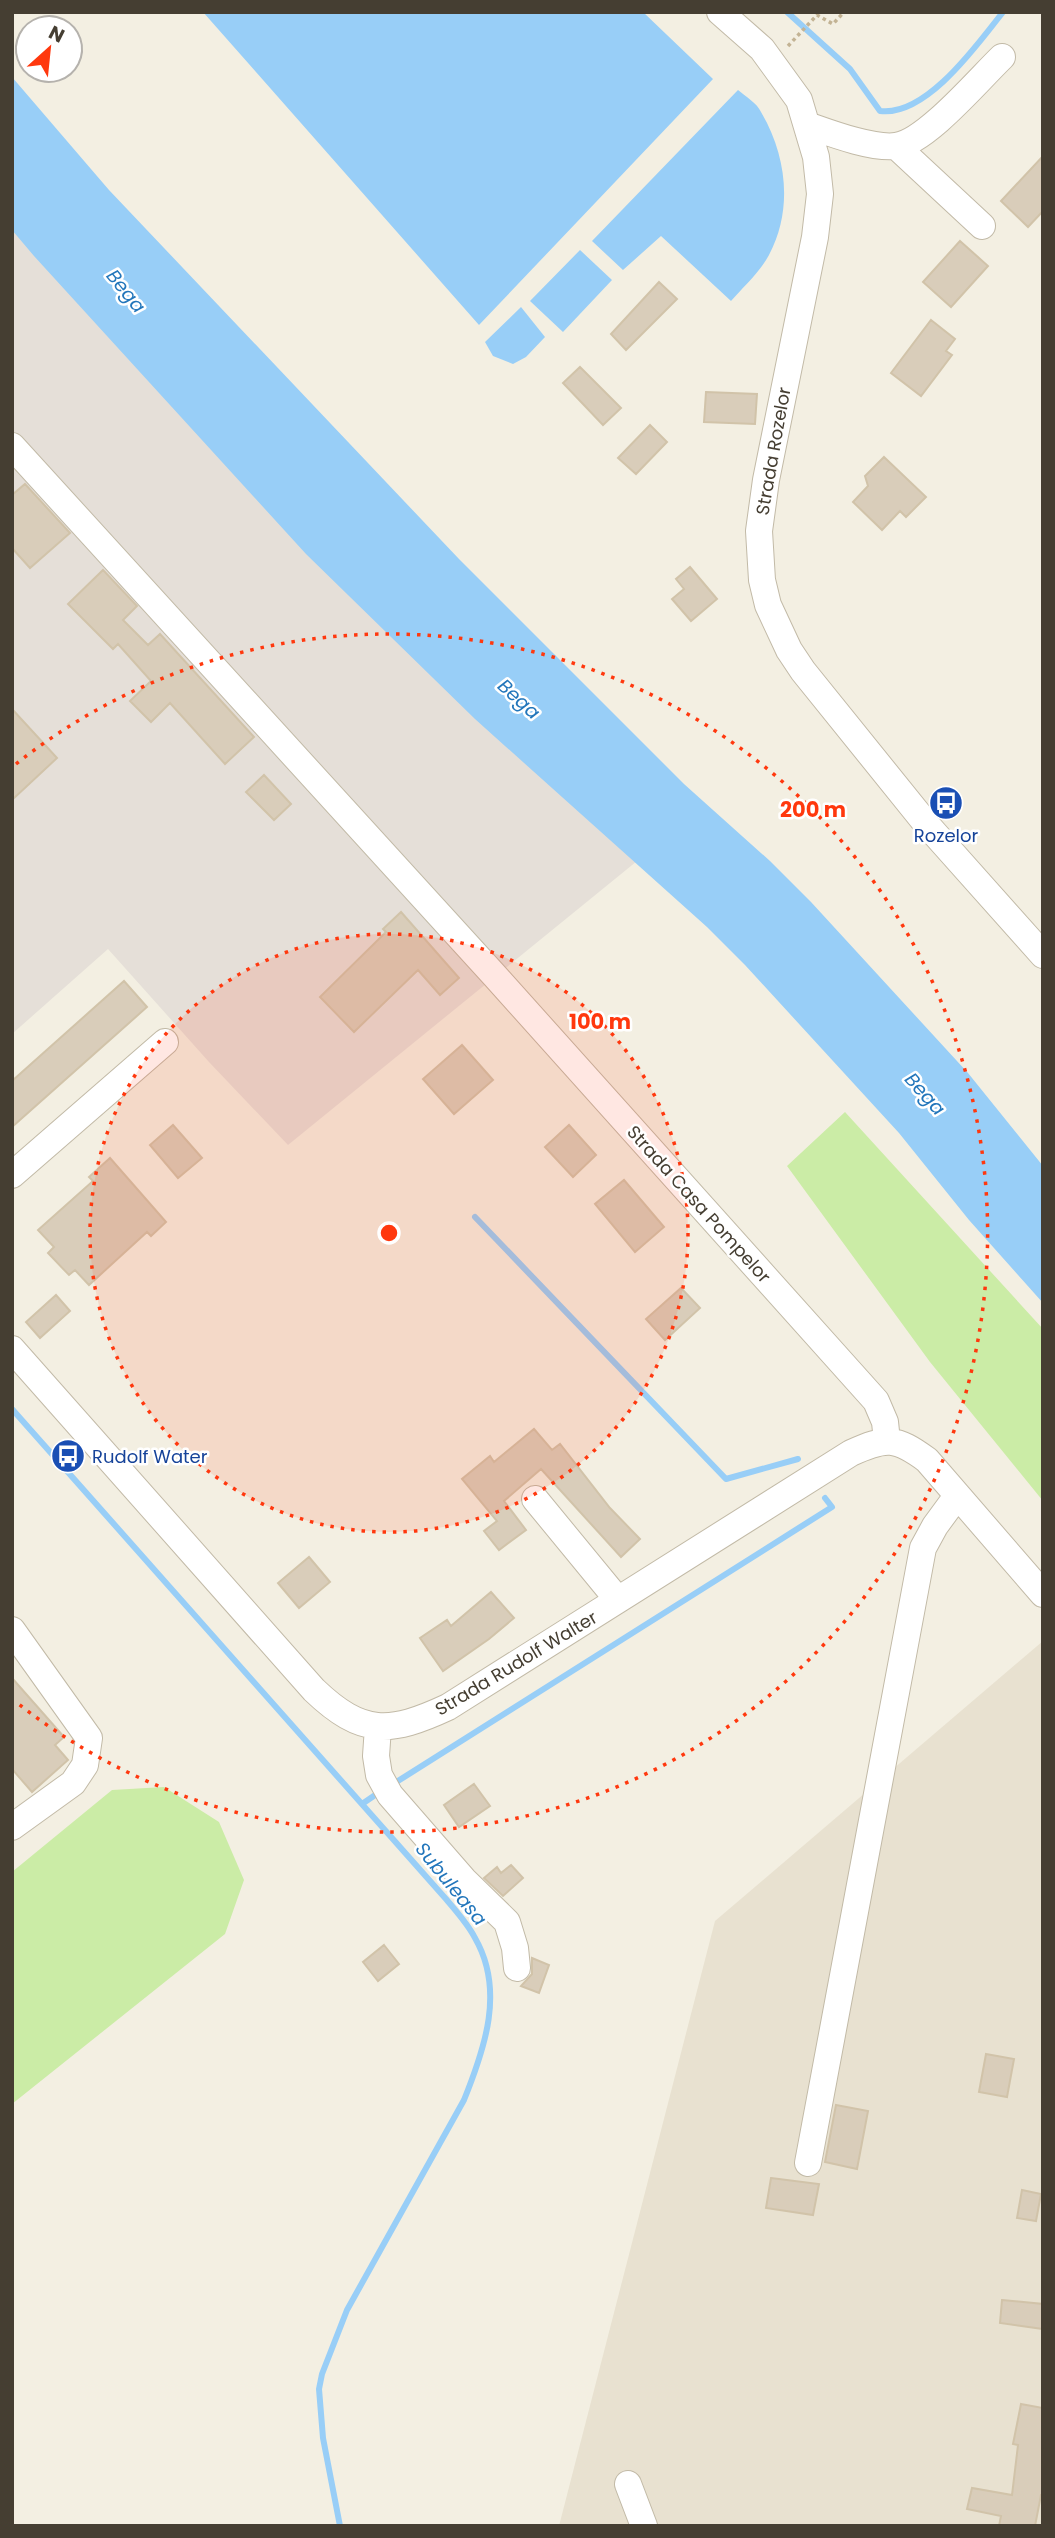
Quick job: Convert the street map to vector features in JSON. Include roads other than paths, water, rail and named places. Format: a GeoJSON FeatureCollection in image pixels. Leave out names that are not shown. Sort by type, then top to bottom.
{"type":"FeatureCollection","features":[{"type":"Feature","properties":{"kind":"street","name":"Strada Rozelor"},"geometry":{"type":"LineString","coordinates":[[720,12],[762,49],[799,100],[816,157],[820,194],[815,237],[766,480],[760,531],[762,580],[768,605],[789,650],[803,671],[928,826],[1043,954]]}},
{"type":"Feature","properties":{"kind":"street"},"geometry":{"type":"LineString","coordinates":[[807,125],[855,141],[896,146],[922,135],[1002,57]]}},
{"type":"Feature","properties":{"kind":"street"},"geometry":{"type":"LineString","coordinates":[[896,146],[982,226]]}},
{"type":"Feature","properties":{"kind":"street","name":"Strada Casa Pompelor"},"geometry":{"type":"LineString","coordinates":[[12,446],[495,976],[876,1401],[885,1422],[887,1441]]}},
{"type":"Feature","properties":{"kind":"street"},"geometry":{"type":"LineString","coordinates":[[12,1175],[165,1042]]}},
{"type":"Feature","properties":{"kind":"street","name":"Strada Rudolf Walter"},"geometry":{"type":"LineString","coordinates":[[12,1349],[313,1690],[334,1710],[378,1727],[398,1727],[448,1707],[851,1453],[887,1441]]}},
{"type":"Feature","properties":{"kind":"street"},"geometry":{"type":"LineString","coordinates":[[887,1441],[908,1446],[927,1460],[1043,1594]]}},
{"type":"Feature","properties":{"kind":"street"},"geometry":{"type":"LineString","coordinates":[[808,2163],[923,1548],[957,1496]]}},
{"type":"Feature","properties":{"kind":"street"},"geometry":{"type":"LineString","coordinates":[[535,1499],[618,1600]]}},
{"type":"Feature","properties":{"kind":"street"},"geometry":{"type":"LineString","coordinates":[[12,1630],[89,1738],[85,1765],[73,1783],[12,1827]]}},
{"type":"Feature","properties":{"kind":"street"},"geometry":{"type":"LineString","coordinates":[[378,1727],[376,1756],[379,1775],[390,1795],[464,1880],[507,1922],[515,1948],[517,1968]]}},
{"type":"Feature","properties":{"kind":"street"},"geometry":{"type":"LineString","coordinates":[[628,2484],[644,2526]]}},
{"type":"Feature","properties":{"kind":"water"},"geometry":{"type":"Polygon","coordinates":[[[203,12],[643,12],[713,79],[479,325],[203,12]]]}},
{"type":"Feature","properties":{"kind":"water","name":"Bega"},"geometry":{"type":"Polygon","coordinates":[[[12,77],[14,84],[18,84],[109,190],[459,559],[684,784],[770,861],[811,902],[968,1073],[1043,1166],[1043,1303],[969,1220],[899,1133],[745,965],[707,927],[475,719],[306,554],[12,230],[12,77]]]}},
{"type":"Feature","properties":{"kind":"water"},"geometry":{"type":"Polygon","coordinates":[[[738,90],[759,109],[770,129],[781,165],[784,183],[782,220],[769,255],[731,301],[661,236],[623,270],[592,241],[738,90]]]}},
{"type":"Feature","properties":{"kind":"water"},"geometry":{"type":"Polygon","coordinates":[[[580,250],[612,280],[563,332],[530,301],[580,250]]]}},
{"type":"Feature","properties":{"kind":"water"},"geometry":{"type":"Polygon","coordinates":[[[521,307],[545,337],[526,357],[513,364],[493,356],[485,342],[521,307]]]}},
{"type":"Feature","properties":{"kind":"waterway"},"geometry":{"type":"LineString","coordinates":[[787,12],[850,69],[880,111],[897,110],[915,103],[932,91],[965,59],[1003,12]]}},
{"type":"Feature","properties":{"kind":"waterway"},"geometry":{"type":"LineString","coordinates":[[475,1217],[726,1479],[798,1459]]}},
{"type":"Feature","properties":{"kind":"waterway","name":"Subuleasa"},"geometry":{"type":"LineString","coordinates":[[12,1409],[446,1899],[469,1928],[484,1958],[489,1978],[489,2019],[472,2080],[464,2100],[347,2310],[322,2374],[319,2389],[323,2438],[340,2526]]}},
{"type":"Feature","properties":{"kind":"waterway"},"geometry":{"type":"LineString","coordinates":[[390,1786],[832,1507],[825,1498]]}},
{"type":"Feature","properties":{"kind":"waterway"},"geometry":{"type":"LineString","coordinates":[[362,1804],[381,1791]]}},
{"type":"Feature","properties":{"kind":"place","name":"Rozelor"},"geometry":{"type":"Point","coordinates":[946,803]}},
{"type":"Feature","properties":{"kind":"place","name":"Rudolf Water"},"geometry":{"type":"Point","coordinates":[68,1456]}}]}
